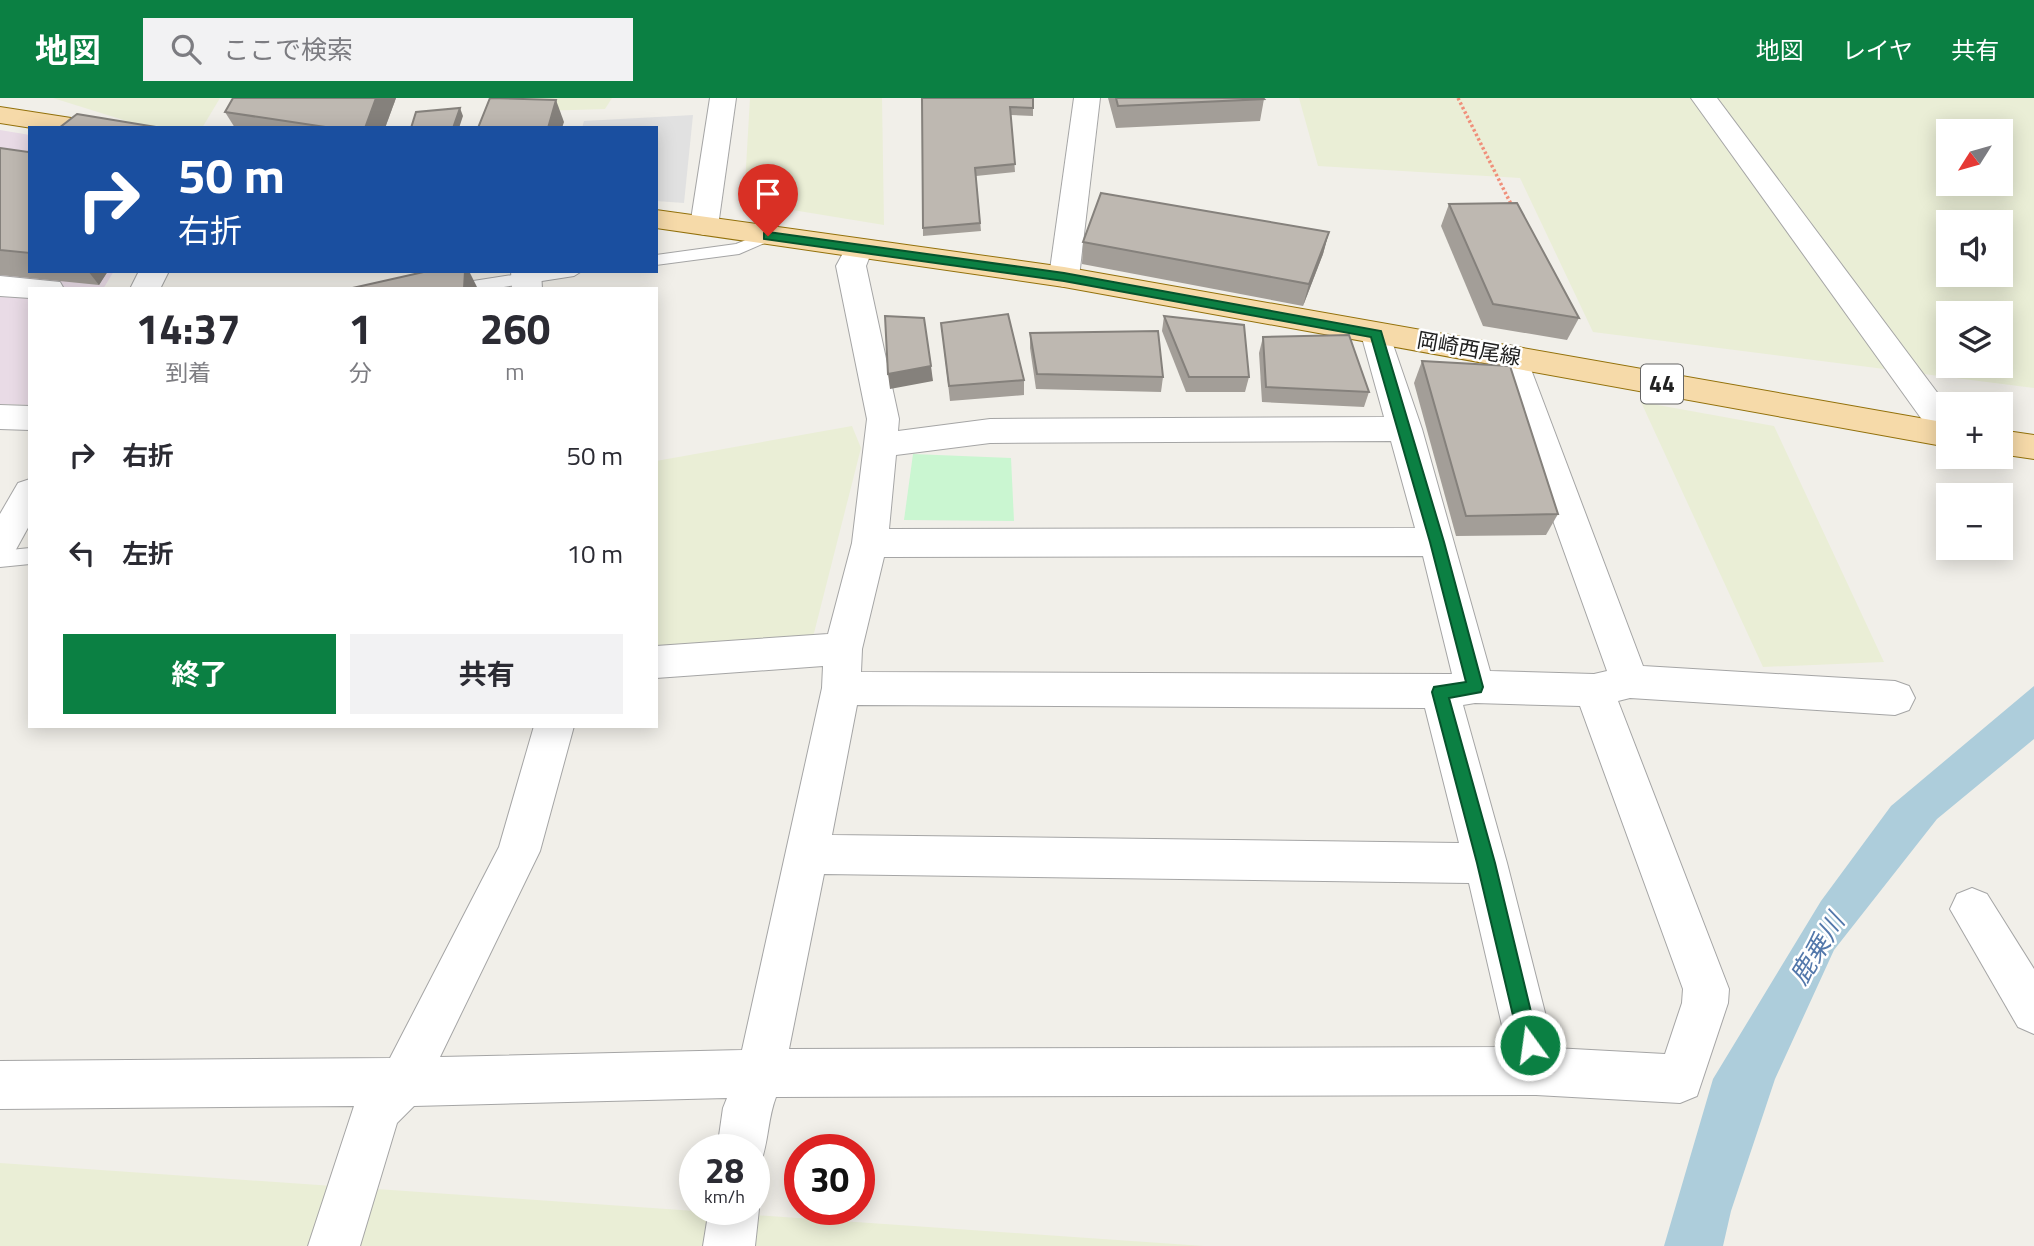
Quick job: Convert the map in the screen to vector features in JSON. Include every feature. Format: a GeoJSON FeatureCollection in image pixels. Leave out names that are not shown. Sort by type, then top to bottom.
{"type":"FeatureCollection","features":[{"type":"Feature","properties":{"kind":"main road"},"geometry":{"type":"LineString","coordinates":[[0,115],[71,126]]}},
{"type":"Feature","properties":{"kind":"main road","name":"岡崎西尾線"},"geometry":{"type":"LineString","coordinates":[[658,219],[1064,277],[1936,431]]}},
{"type":"Feature","properties":{"kind":"main road"},"geometry":{"type":"LineString","coordinates":[[2013,444],[2034,447]]}},
{"type":"Feature","properties":{"kind":"street"},"geometry":{"type":"LineString","coordinates":[[704,226],[723,98]]}},
{"type":"Feature","properties":{"kind":"street"},"geometry":{"type":"LineString","coordinates":[[1064,277],[1087,98]]}},
{"type":"Feature","properties":{"kind":"street"},"geometry":{"type":"LineString","coordinates":[[1704,98],[1936,417]]}},
{"type":"Feature","properties":{"kind":"street"},"geometry":{"type":"LineString","coordinates":[[744,1134],[747,1108],[761,1073],[841,688],[842,649],[870,543],[883,419],[851,267],[859,248]]}},
{"type":"Feature","properties":{"kind":"street"},"geometry":{"type":"LineString","coordinates":[[0,286],[28,288]]}},
{"type":"Feature","properties":{"kind":"street"},"geometry":{"type":"LineString","coordinates":[[1376,334],[1437,542],[1457,690],[1486,863],[1536,1071]]}},
{"type":"Feature","properties":{"kind":"street"},"geometry":{"type":"LineString","coordinates":[[0,1085],[403,1082],[761,1073],[1536,1071],[1680,1079],[1705,1003],[1706,989],[1510,356]]}},
{"type":"Feature","properties":{"kind":"street"},"geometry":{"type":"LineString","coordinates":[[0,418],[28,418]]}},
{"type":"Feature","properties":{"kind":"street"},"geometry":{"type":"LineString","coordinates":[[880,445],[990,431],[1405,429]]}},
{"type":"Feature","properties":{"kind":"street"},"geometry":{"type":"LineString","coordinates":[[0,545],[28,496]]}},
{"type":"Feature","properties":{"kind":"street"},"geometry":{"type":"LineString","coordinates":[[870,543],[1437,542]]}},
{"type":"Feature","properties":{"kind":"street"},"geometry":{"type":"LineString","coordinates":[[658,662],[842,649]]}},
{"type":"Feature","properties":{"kind":"street"},"geometry":{"type":"LineString","coordinates":[[841,688],[1457,690],[1612,686],[1895,698]]}},
{"type":"Feature","properties":{"kind":"street"},"geometry":{"type":"LineString","coordinates":[[334,1246],[377,1109],[403,1082],[519,851],[553,728]]}},
{"type":"Feature","properties":{"kind":"street"},"geometry":{"type":"LineString","coordinates":[[805,854],[1486,863]]}},
{"type":"Feature","properties":{"kind":"street"},"geometry":{"type":"LineString","coordinates":[[1972,909],[2034,1011]]}},
{"type":"Feature","properties":{"kind":"street"},"geometry":{"type":"LineString","coordinates":[[729,1246],[732,1225]]}},
{"type":"Feature","properties":{"kind":"lane"},"geometry":{"type":"LineString","coordinates":[[658,260],[739,249],[768,236]]}},
{"type":"Feature","properties":{"kind":"lane"},"geometry":{"type":"LineString","coordinates":[[468,287],[562,273]]}},
{"type":"Feature","properties":{"kind":"lane"},"geometry":{"type":"LineString","coordinates":[[0,559],[28,556]]}},
{"type":"Feature","properties":{"kind":"path"},"geometry":{"type":"LineString","coordinates":[[1458,98],[1514,210]]}},
{"type":"Feature","properties":{"kind":"shaded area"},"geometry":{"type":"Polygon","coordinates":[[[693,115],[684,203],[658,201],[658,126],[583,126],[584,121],[693,115]]]}},
{"type":"Feature","properties":{"kind":"shaded area"},"geometry":{"type":"Polygon","coordinates":[[[0,130],[28,135],[28,273],[113,273],[104,287],[48,287],[0,282],[0,130]]]}},
{"type":"Feature","properties":{"kind":"shaded area"},"geometry":{"type":"Polygon","coordinates":[[[0,294],[28,296],[28,405],[0,404],[0,294]]]}},
{"type":"Feature","properties":{"kind":"green space"},"geometry":{"type":"Polygon","coordinates":[[[53,98],[220,98],[203,126],[143,126],[53,98]]]}},
{"type":"Feature","properties":{"kind":"green space"},"geometry":{"type":"Polygon","coordinates":[[[507,98],[612,98],[605,109],[504,112],[507,98]]]}},
{"type":"Feature","properties":{"kind":"green space"},"geometry":{"type":"Polygon","coordinates":[[[750,98],[882,98],[884,225],[744,202],[750,98]]]}},
{"type":"Feature","properties":{"kind":"green space"},"geometry":{"type":"Polygon","coordinates":[[[1299,98],[2034,98],[2034,388],[1955,378],[2013,378],[2013,301],[1936,301],[1936,376],[1593,332],[1520,178],[1318,166],[1299,98]]]}},
{"type":"Feature","properties":{"kind":"green space"},"geometry":{"type":"Polygon","coordinates":[[[1641,402],[1774,426],[1884,662],[1763,667],[1641,402]]]}},
{"type":"Feature","properties":{"kind":"green space"},"geometry":{"type":"Polygon","coordinates":[[[852,426],[861,448],[812,641],[658,650],[658,461],[852,426]]]}},
{"type":"Feature","properties":{"kind":"green space"},"geometry":{"type":"Polygon","coordinates":[[[913,454],[1011,458],[1014,521],[904,520],[913,454]]]}},
{"type":"Feature","properties":{"kind":"green space"},"geometry":{"type":"Polygon","coordinates":[[[0,1163],[679,1210],[679,1225],[770,1225],[770,1216],[784,1217],[784,1225],[875,1223],[1204,1246],[0,1246],[0,1163]]]}},
{"type":"Feature","properties":{"kind":"water","name":"鹿乗川"},"geometry":{"type":"Polygon","coordinates":[[[2034,686],[2034,739],[1937,819],[1834,950],[1775,1079],[1731,1211],[1723,1246],[1664,1246],[1713,1079],[1821,901],[1891,806],[2034,686]]]}},
{"type":"Feature","properties":{"kind":"building"},"geometry":{"type":"Polygon","coordinates":[[[233,98],[376,98],[366,126],[319,126],[225,112],[233,98]]]}},
{"type":"Feature","properties":{"kind":"building"},"geometry":{"type":"Polygon","coordinates":[[[490,98],[556,100],[549,126],[479,126],[490,98]]]}},
{"type":"Feature","properties":{"kind":"building"},"geometry":{"type":"Polygon","coordinates":[[[922,98],[1033,98],[1033,108],[1010,107],[1015,164],[975,168],[980,223],[923,228],[922,98]]]}},
{"type":"Feature","properties":{"kind":"building"},"geometry":{"type":"Polygon","coordinates":[[[1116,98],[1263,98],[1264,99],[1118,106],[1116,98]]]}},
{"type":"Feature","properties":{"kind":"building"},"geometry":{"type":"Polygon","coordinates":[[[460,108],[454,126],[412,126],[416,112],[460,108]]]}},
{"type":"Feature","properties":{"kind":"building"},"geometry":{"type":"Polygon","coordinates":[[[77,114],[150,126],[62,126],[77,114]]]}},
{"type":"Feature","properties":{"kind":"building"},"geometry":{"type":"Polygon","coordinates":[[[0,148],[28,152],[28,253],[0,250],[0,148]]]}},
{"type":"Feature","properties":{"kind":"building"},"geometry":{"type":"Polygon","coordinates":[[[1101,193],[1329,232],[1309,284],[1083,242],[1101,193]]]}},
{"type":"Feature","properties":{"kind":"building"},"geometry":{"type":"Polygon","coordinates":[[[1517,203],[1579,318],[1493,304],[1449,204],[1517,203]]]}},
{"type":"Feature","properties":{"kind":"building"},"geometry":{"type":"Polygon","coordinates":[[[419,273],[465,273],[464,287],[357,287],[419,273]]]}},
{"type":"Feature","properties":{"kind":"building"},"geometry":{"type":"Polygon","coordinates":[[[1008,314],[1024,380],[949,386],[941,323],[1008,314]]]}},
{"type":"Feature","properties":{"kind":"building"},"geometry":{"type":"Polygon","coordinates":[[[885,316],[924,318],[931,366],[888,374],[885,316]]]}},
{"type":"Feature","properties":{"kind":"building"},"geometry":{"type":"Polygon","coordinates":[[[1164,316],[1244,325],[1249,377],[1189,377],[1164,316]]]}},
{"type":"Feature","properties":{"kind":"building"},"geometry":{"type":"Polygon","coordinates":[[[1158,331],[1163,377],[1037,374],[1030,333],[1158,331]]]}},
{"type":"Feature","properties":{"kind":"building"},"geometry":{"type":"Polygon","coordinates":[[[1349,335],[1369,392],[1266,387],[1263,337],[1349,335]]]}},
{"type":"Feature","properties":{"kind":"building"},"geometry":{"type":"Polygon","coordinates":[[[1422,361],[1510,366],[1558,514],[1466,516],[1422,361]]]}},
{"type":"Feature","properties":{"kind":"route"},"geometry":{"type":"LineString","coordinates":[[768,236],[1064,277],[1376,334],[1437,542],[1475,687],[1440,692],[1486,863],[1530,1045]]}}]}
